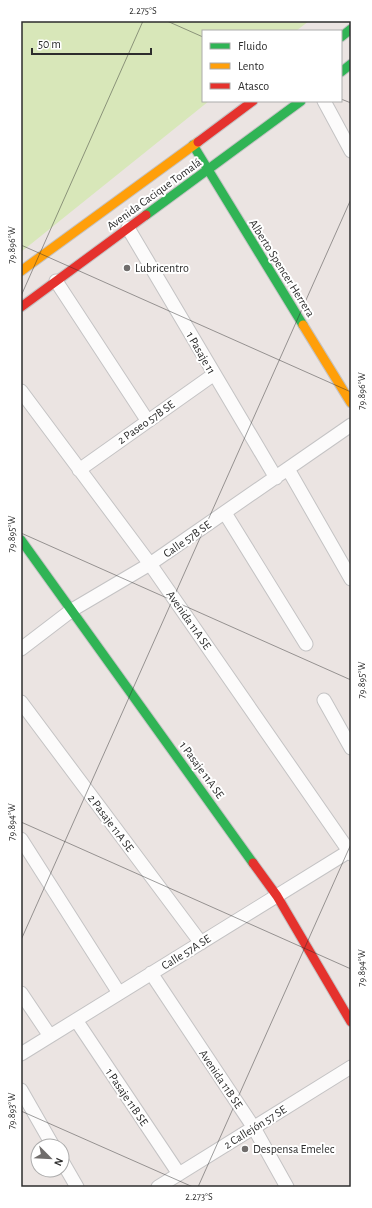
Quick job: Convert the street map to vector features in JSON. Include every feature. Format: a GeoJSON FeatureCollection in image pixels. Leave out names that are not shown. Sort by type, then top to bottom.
{"type":"FeatureCollection","features":[{"type":"Feature","properties":{"kind":"street"},"geometry":{"type":"LineString","coordinates":[[342,36],[351,29]]}},
{"type":"Feature","properties":{"kind":"street"},"geometry":{"type":"LineString","coordinates":[[342,71],[351,64]]}},
{"type":"Feature","properties":{"kind":"street","name":"Avenida Cacique Tomalá"},"geometry":{"type":"LineString","coordinates":[[21,271],[252,102]]}},
{"type":"Feature","properties":{"kind":"street","name":"Avenida Cacique Tomalá"},"geometry":{"type":"LineString","coordinates":[[21,307],[300,102]]}},
{"type":"Feature","properties":{"kind":"street"},"geometry":{"type":"LineString","coordinates":[[325,102],[351,151]]}},
{"type":"Feature","properties":{"kind":"street","name":"Alberto Spencer Herrera"},"geometry":{"type":"LineString","coordinates":[[193,145],[351,403]]}},
{"type":"Feature","properties":{"kind":"street","name":"1 Pasaje 11"},"geometry":{"type":"LineString","coordinates":[[128,228],[213,374],[276,478]]}},
{"type":"Feature","properties":{"kind":"street"},"geometry":{"type":"LineString","coordinates":[[56,281],[147,420]]}},
{"type":"Feature","properties":{"kind":"street","name":"2 Paseo 57B SE"},"geometry":{"type":"LineString","coordinates":[[78,470],[213,374]]}},
{"type":"Feature","properties":{"kind":"street","name":"Avenida 11A SE"},"geometry":{"type":"LineString","coordinates":[[21,391],[78,470],[150,564],[350,852]]}},
{"type":"Feature","properties":{"kind":"street","name":"Calle 57B SE"},"geometry":{"type":"LineString","coordinates":[[21,649],[72,610],[150,564],[351,425]]}},
{"type":"Feature","properties":{"kind":"street"},"geometry":{"type":"LineString","coordinates":[[288,469],[351,579]]}},
{"type":"Feature","properties":{"kind":"street"},"geometry":{"type":"LineString","coordinates":[[225,513],[306,644]]}},
{"type":"Feature","properties":{"kind":"street","name":"1 Pasaje 11A SE"},"geometry":{"type":"LineString","coordinates":[[21,540],[277,896],[351,1022]]}},
{"type":"Feature","properties":{"kind":"street"},"geometry":{"type":"LineString","coordinates":[[324,700],[351,748]]}},
{"type":"Feature","properties":{"kind":"street","name":"2 Pasaje 11A SE"},"geometry":{"type":"LineString","coordinates":[[21,702],[201,943]]}},
{"type":"Feature","properties":{"kind":"street"},"geometry":{"type":"LineString","coordinates":[[22,841],[120,993]]}},
{"type":"Feature","properties":{"kind":"street","name":"Calle 57A SE"},"geometry":{"type":"LineString","coordinates":[[21,1054],[350,852]]}},
{"type":"Feature","properties":{"kind":"street","name":"Avenida 11B SE"},"geometry":{"type":"LineString","coordinates":[[151,973],[254,1128],[287,1187]]}},
{"type":"Feature","properties":{"kind":"street"},"geometry":{"type":"LineString","coordinates":[[21,993],[50,1036]]}},
{"type":"Feature","properties":{"kind":"street","name":"1 Pasaje 11B SE"},"geometry":{"type":"LineString","coordinates":[[76,1020],[178,1174]]}},
{"type":"Feature","properties":{"kind":"street","name":"2 Callejón 57 SE"},"geometry":{"type":"LineString","coordinates":[[158,1187],[351,1067]]}},
{"type":"Feature","properties":{"kind":"street"},"geometry":{"type":"LineString","coordinates":[[21,1090],[48,1138]]}},
{"type":"Feature","properties":{"kind":"street"},"geometry":{"type":"LineString","coordinates":[[70,1175],[77,1187]]}},
{"type":"Feature","properties":{"kind":"green space"},"geometry":{"type":"Polygon","coordinates":[[[21,21],[309,21],[297,30],[202,30],[202,102],[208,102],[21,252],[21,21]]]}},
{"type":"Feature","properties":{"kind":"traffic: fast"},"geometry":{"type":"LineString","coordinates":[[342,36],[351,29]]}},
{"type":"Feature","properties":{"kind":"traffic: fast"},"geometry":{"type":"LineString","coordinates":[[342,71],[351,64]]}},
{"type":"Feature","properties":{"kind":"traffic: fast"},"geometry":{"type":"LineString","coordinates":[[146,215],[300,102]]}},
{"type":"Feature","properties":{"kind":"traffic: fast"},"geometry":{"type":"LineString","coordinates":[[193,145],[303,325]]}},
{"type":"Feature","properties":{"kind":"traffic: fast"},"geometry":{"type":"LineString","coordinates":[[21,540],[253,863]]}},
{"type":"Feature","properties":{"kind":"traffic: slow"},"geometry":{"type":"LineString","coordinates":[[21,271],[198,142]]}},
{"type":"Feature","properties":{"kind":"traffic: slow"},"geometry":{"type":"LineString","coordinates":[[303,325],[351,403]]}},
{"type":"Feature","properties":{"kind":"traffic: jam"},"geometry":{"type":"LineString","coordinates":[[198,142],[252,102]]}},
{"type":"Feature","properties":{"kind":"traffic: jam"},"geometry":{"type":"LineString","coordinates":[[21,307],[146,215]]}},
{"type":"Feature","properties":{"kind":"traffic: jam"},"geometry":{"type":"LineString","coordinates":[[253,863],[277,896],[351,1022]]}},
{"type":"Feature","properties":{"kind":"place","name":"Lubricentro"},"geometry":{"type":"Point","coordinates":[127,268]}},
{"type":"Feature","properties":{"kind":"place","name":"Despensa Emelec"},"geometry":{"type":"Point","coordinates":[245,1149]}}]}
